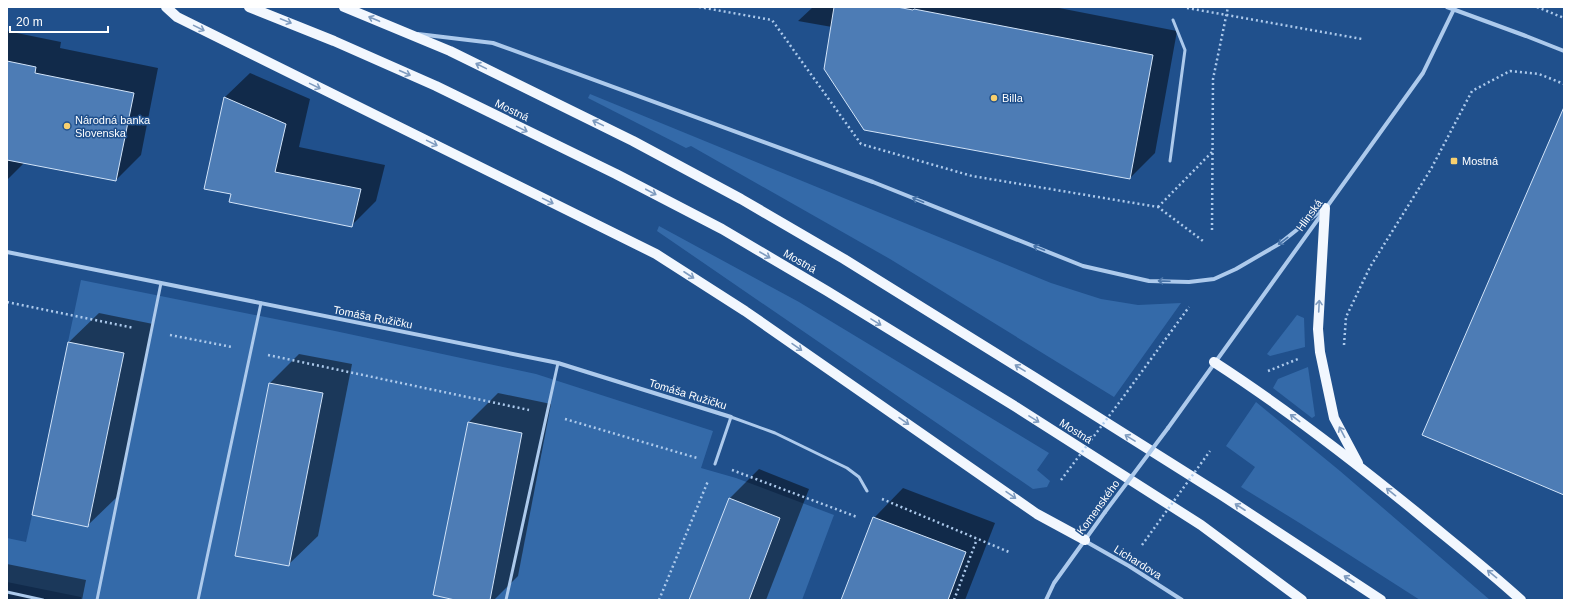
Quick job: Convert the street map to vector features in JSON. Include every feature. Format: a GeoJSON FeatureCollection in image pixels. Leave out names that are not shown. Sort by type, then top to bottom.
{"type":"FeatureCollection","features":[{"type":"Feature","properties":{"kind":"main road"},"geometry":{"type":"LineString","coordinates":[[166,7],[176,17],[656,254],[745,311],[1037,514],[1084,540]]}},
{"type":"Feature","properties":{"kind":"main road","name":"Mostná"},"geometry":{"type":"LineString","coordinates":[[249,7],[334,41],[436,86],[616,174],[722,229],[827,291],[1009,403],[1201,525],[1302,600]]}},
{"type":"Feature","properties":{"kind":"main road"},"geometry":{"type":"LineString","coordinates":[[344,7],[450,51],[633,140],[741,199],[851,264],[1034,377],[1223,496],[1381,600]]}},
{"type":"Feature","properties":{"kind":"main road"},"geometry":{"type":"LineString","coordinates":[[1325,208],[1318,329],[1320,352],[1334,418],[1360,467]]}},
{"type":"Feature","properties":{"kind":"main road"},"geometry":{"type":"LineString","coordinates":[[1214,362],[1255,388],[1360,467],[1521,600]]}},
{"type":"Feature","properties":{"kind":"street"},"geometry":{"type":"LineString","coordinates":[[1447,7],[1455,8],[1564,51]]}},
{"type":"Feature","properties":{"kind":"street","name":"Hlinská"},"geometry":{"type":"LineString","coordinates":[[1168,428],[1423,73],[1455,8]]}},
{"type":"Feature","properties":{"kind":"street"},"geometry":{"type":"LineString","coordinates":[[404,32],[493,44],[865,180],[1083,266],[1149,281],[1189,282],[1214,279],[1236,269],[1279,244],[1325,208]]}},
{"type":"Feature","properties":{"kind":"street","name":"Tomáša Ružičku"},"geometry":{"type":"LineString","coordinates":[[7,252],[558,363],[731,417]]}},
{"type":"Feature","properties":{"kind":"street","name":"Komenského"},"geometry":{"type":"LineString","coordinates":[[1046,600],[1054,583],[1084,540],[1168,428]]}},
{"type":"Feature","properties":{"kind":"street","name":"Lichardova"},"geometry":{"type":"LineString","coordinates":[[1084,540],[1129,566],[1182,600]]}},
{"type":"Feature","properties":{"kind":"lane"},"geometry":{"type":"LineString","coordinates":[[1170,161],[1185,50],[1173,20]]}},
{"type":"Feature","properties":{"kind":"lane"},"geometry":{"type":"LineString","coordinates":[[97,600],[161,283]]}},
{"type":"Feature","properties":{"kind":"lane"},"geometry":{"type":"LineString","coordinates":[[198,600],[261,303]]}},
{"type":"Feature","properties":{"kind":"lane"},"geometry":{"type":"LineString","coordinates":[[506,600],[558,363]]}},
{"type":"Feature","properties":{"kind":"lane"},"geometry":{"type":"LineString","coordinates":[[715,464],[731,417],[775,433],[847,468],[859,477],[867,491]]}},
{"type":"Feature","properties":{"kind":"lane"},"geometry":{"type":"LineString","coordinates":[[7,592],[43,600]]}},
{"type":"Feature","properties":{"kind":"path"},"geometry":{"type":"LineString","coordinates":[[699,7],[772,20],[861,144],[972,176],[1158,207],[1203,241]]}},
{"type":"Feature","properties":{"kind":"path"},"geometry":{"type":"LineString","coordinates":[[1184,7],[1362,39]]}},
{"type":"Feature","properties":{"kind":"path"},"geometry":{"type":"LineString","coordinates":[[1212,230],[1213,79],[1228,7]]}},
{"type":"Feature","properties":{"kind":"path"},"geometry":{"type":"LineString","coordinates":[[1538,7],[1564,18]]}},
{"type":"Feature","properties":{"kind":"path"},"geometry":{"type":"LineString","coordinates":[[1344,344],[1346,317],[1370,267],[1431,169],[1472,91],[1510,70],[1539,74],[1564,84]]}},
{"type":"Feature","properties":{"kind":"path"},"geometry":{"type":"LineString","coordinates":[[1158,207],[1213,151]]}},
{"type":"Feature","properties":{"kind":"path"},"geometry":{"type":"LineString","coordinates":[[7,302],[251,351],[548,414],[715,464],[856,517]]}},
{"type":"Feature","properties":{"kind":"path"},"geometry":{"type":"LineString","coordinates":[[1061,480],[1189,307]]}},
{"type":"Feature","properties":{"kind":"path"},"geometry":{"type":"LineString","coordinates":[[1265,375],[1268,371],[1300,359]]}},
{"type":"Feature","properties":{"kind":"path"},"geometry":{"type":"LineString","coordinates":[[1142,545],[1210,451]]}},
{"type":"Feature","properties":{"kind":"path"},"geometry":{"type":"LineString","coordinates":[[659,600],[715,464]]}},
{"type":"Feature","properties":{"kind":"path"},"geometry":{"type":"LineString","coordinates":[[867,491],[1009,552]]}},
{"type":"Feature","properties":{"kind":"path"},"geometry":{"type":"LineString","coordinates":[[954,600],[977,539]]}},
{"type":"Feature","properties":{"kind":"shaded area"},"geometry":{"type":"Polygon","coordinates":[[[590,94],[1051,283],[1101,299],[1138,305],[1181,303],[1114,397],[890,259],[691,146],[686,148],[588,98],[590,94]]]}},
{"type":"Feature","properties":{"kind":"shaded area"},"geometry":{"type":"Polygon","coordinates":[[[659,226],[799,302],[1049,453],[1037,470],[1050,481],[1047,487],[1033,489],[657,231],[659,226]]]}},
{"type":"Feature","properties":{"kind":"shaded area"},"geometry":{"type":"Polygon","coordinates":[[[81,280],[335,331],[536,374],[713,431],[701,468],[736,478],[834,515],[802,600],[749,600],[780,518],[729,498],[689,600],[490,600],[522,433],[468,422],[433,595],[455,600],[81,600],[81,597],[7,582],[7,538],[26,542],[32,515],[88,527],[124,353],[68,342],[81,280]],[[269,383],[235,555],[288,566],[323,393],[269,383]]]}},
{"type":"Feature","properties":{"kind":"shaded area"},"geometry":{"type":"Polygon","coordinates":[[[1297,315],[1304,318],[1305,347],[1270,356],[1267,354],[1297,315]]]}},
{"type":"Feature","properties":{"kind":"shaded area"},"geometry":{"type":"Polygon","coordinates":[[[1308,367],[1315,416],[1312,418],[1273,388],[1278,379],[1308,367]]]}},
{"type":"Feature","properties":{"kind":"shaded area"},"geometry":{"type":"Polygon","coordinates":[[[1256,402],[1340,471],[1490,600],[1420,600],[1241,487],[1255,467],[1226,446],[1256,402]]]}},
{"type":"Feature","properties":{"kind":"building","name":"Billa"},"geometry":{"type":"Polygon","coordinates":[[[834,7],[897,7],[914,9],[1153,55],[1130,179],[864,130],[824,69],[834,7]]]}},
{"type":"Feature","properties":{"kind":"building","name":"Národná banka Slovenska"},"geometry":{"type":"Polygon","coordinates":[[[7,61],[36,67],[35,73],[134,93],[116,181],[7,160],[7,61]]]}},
{"type":"Feature","properties":{"kind":"building"},"geometry":{"type":"Polygon","coordinates":[[[224,97],[286,124],[275,172],[361,189],[352,227],[229,202],[231,194],[204,189],[224,97]]]}},
{"type":"Feature","properties":{"kind":"building"},"geometry":{"type":"Polygon","coordinates":[[[1564,107],[1564,495],[1422,435],[1564,107]]]}},
{"type":"Feature","properties":{"kind":"building"},"geometry":{"type":"Polygon","coordinates":[[[68,342],[124,353],[88,527],[32,515],[68,342]]]}},
{"type":"Feature","properties":{"kind":"building"},"geometry":{"type":"Polygon","coordinates":[[[269,383],[323,393],[289,566],[235,556],[269,383]]]}},
{"type":"Feature","properties":{"kind":"building"},"geometry":{"type":"Polygon","coordinates":[[[468,422],[522,433],[490,600],[455,600],[433,595],[468,422]]]}},
{"type":"Feature","properties":{"kind":"building"},"geometry":{"type":"Polygon","coordinates":[[[729,498],[780,518],[749,600],[689,600],[729,498]]]}},
{"type":"Feature","properties":{"kind":"building"},"geometry":{"type":"Polygon","coordinates":[[[873,517],[966,552],[948,600],[841,600],[873,517]]]}},
{"type":"Feature","properties":{"kind":"place","name":"Billa"},"geometry":{"type":"Point","coordinates":[994,98]}},
{"type":"Feature","properties":{"kind":"place","name":"Národná banka Slovenska"},"geometry":{"type":"Point","coordinates":[67,126]}},
{"type":"Feature","properties":{"kind":"place","name":"Mostná"},"geometry":{"type":"Point","coordinates":[1454,161]}}]}
